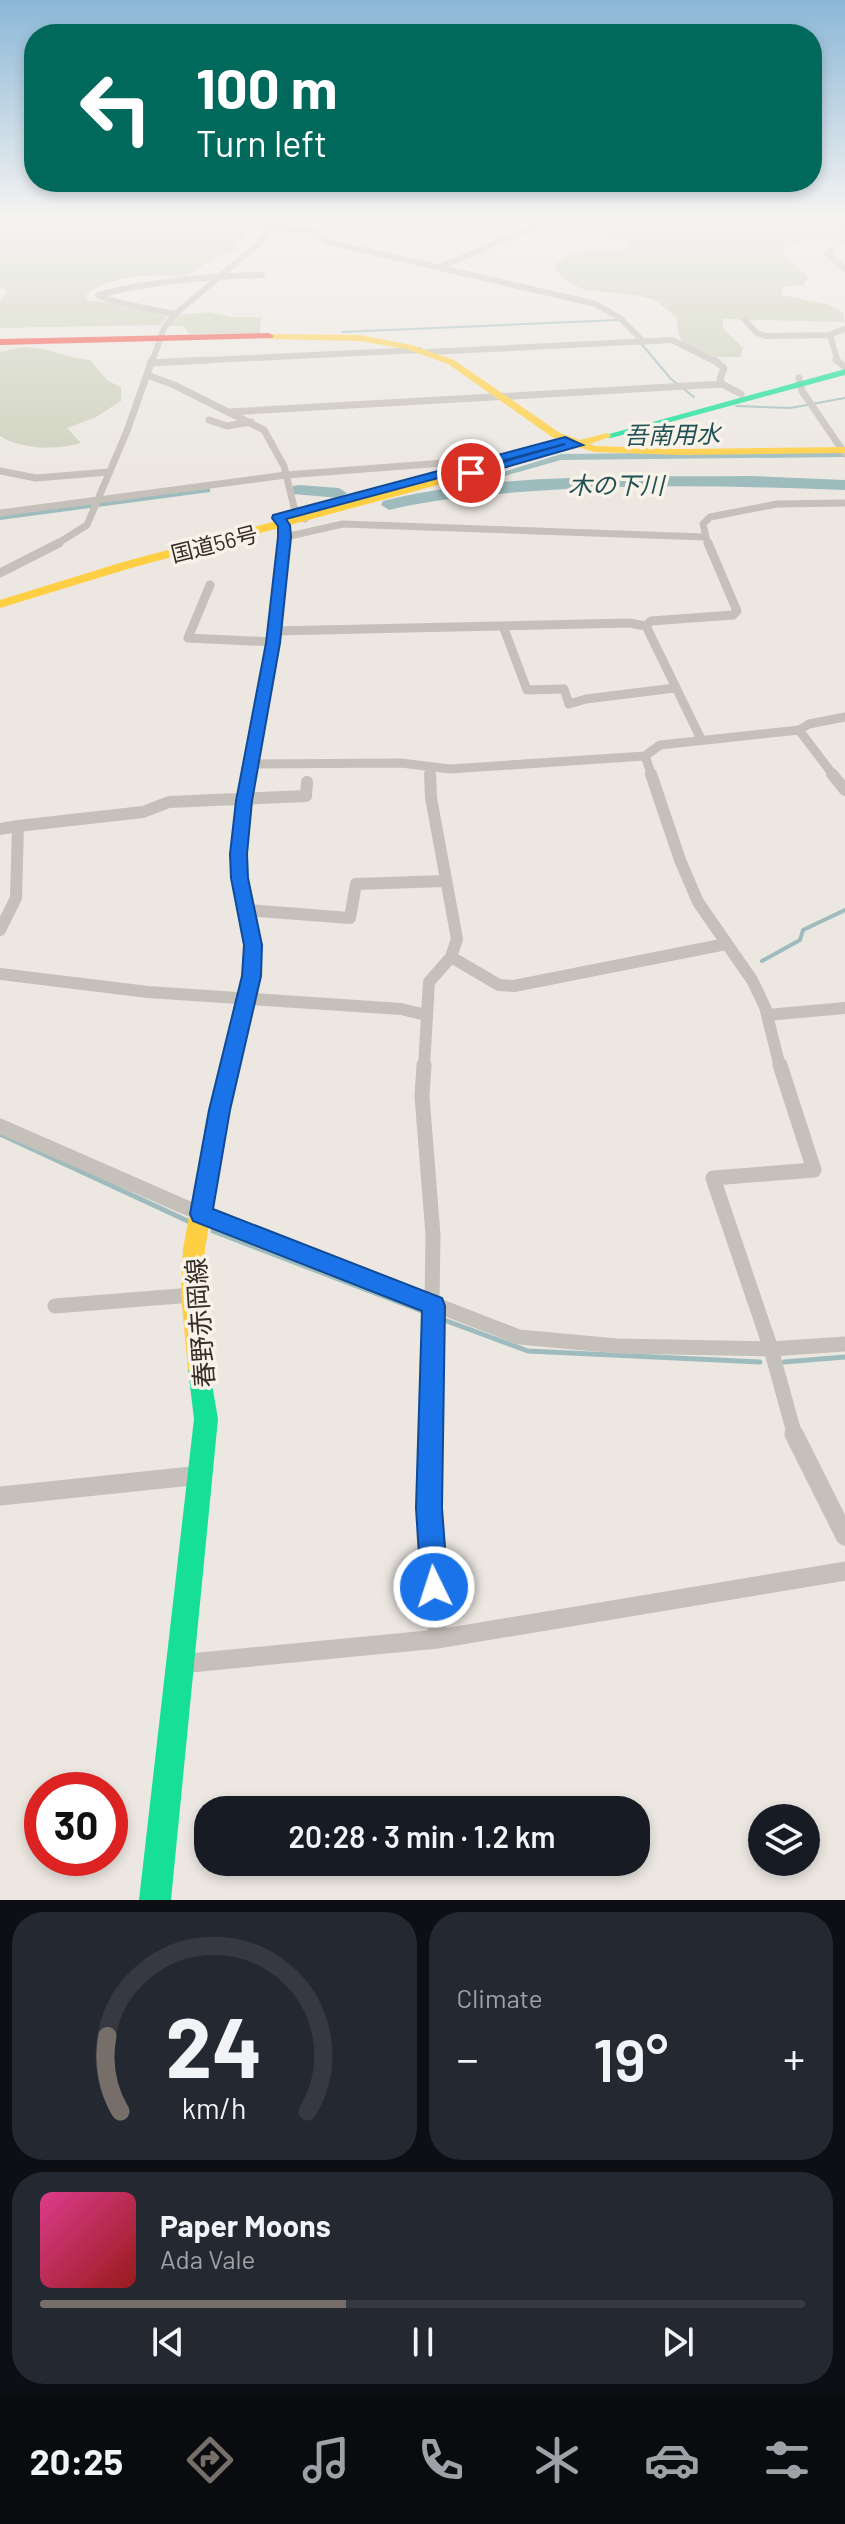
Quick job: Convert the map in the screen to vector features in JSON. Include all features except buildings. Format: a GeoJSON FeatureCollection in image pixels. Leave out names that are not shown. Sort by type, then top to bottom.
{"type":"FeatureCollection","features":[{"type":"Feature","properties":{"kind":"main road"},"geometry":{"type":"LineString","coordinates":[[0,342],[331,336],[386,342],[424,351],[464,369],[571,442],[614,452],[844,451]]}},
{"type":"Feature","properties":{"kind":"main road","name":"国道56号"},"geometry":{"type":"LineString","coordinates":[[0,595],[290,522],[464,467],[800,382],[845,366]]}},
{"type":"Feature","properties":{"kind":"main road","name":"国道56号"},"geometry":{"type":"LineString","coordinates":[[0,604],[112,569],[290,522],[741,394],[845,372]]}},
{"type":"Feature","properties":{"kind":"main road","name":"春野赤岡線"},"geometry":{"type":"LineString","coordinates":[[155,1900],[206,1419],[192,1295],[194,1249],[219,1110],[246,999],[253,945],[239,854],[244,801],[290,522]]}},
{"type":"Feature","properties":{"kind":"street"},"geometry":{"type":"LineString","coordinates":[[143,306],[175,314]]}},
{"type":"Feature","properties":{"kind":"street"},"geometry":{"type":"LineString","coordinates":[[0,573],[77,534],[87,525],[159,338],[184,306]]}},
{"type":"Feature","properties":{"kind":"street"},"geometry":{"type":"LineString","coordinates":[[599,306],[620,318],[639,340]]}},
{"type":"Feature","properties":{"kind":"street"},"geometry":{"type":"LineString","coordinates":[[745,320],[760,335],[830,335],[844,329]]}},
{"type":"Feature","properties":{"kind":"street"},"geometry":{"type":"LineString","coordinates":[[830,335],[836,361],[845,366]]}},
{"type":"Feature","properties":{"kind":"street"},"geometry":{"type":"LineString","coordinates":[[150,363],[639,340],[675,341],[711,358],[724,368],[720,379],[722,384]]}},
{"type":"Feature","properties":{"kind":"street"},"geometry":{"type":"LineString","coordinates":[[205,346],[205,360]]}},
{"type":"Feature","properties":{"kind":"street"},"geometry":{"type":"LineString","coordinates":[[147,375],[264,430],[286,475],[290,522],[705,537]]}},
{"type":"Feature","properties":{"kind":"street"},"geometry":{"type":"LineString","coordinates":[[800,382],[844,451]]}},
{"type":"Feature","properties":{"kind":"street"},"geometry":{"type":"LineString","coordinates":[[229,412],[722,384],[741,394]]}},
{"type":"Feature","properties":{"kind":"street"},"geometry":{"type":"LineString","coordinates":[[209,420],[227,426],[251,422]]}},
{"type":"Feature","properties":{"kind":"street"},"geometry":{"type":"LineString","coordinates":[[0,519],[286,475],[443,463],[464,467]]}},
{"type":"Feature","properties":{"kind":"street"},"geometry":{"type":"LineString","coordinates":[[0,471],[36,478],[109,472]]}},
{"type":"Feature","properties":{"kind":"street"},"geometry":{"type":"LineString","coordinates":[[0,513],[149,500]]}},
{"type":"Feature","properties":{"kind":"street"},"geometry":{"type":"LineString","coordinates":[[646,626],[651,621],[733,615],[737,611],[705,537],[703,524],[710,517],[777,504],[845,503]]}},
{"type":"Feature","properties":{"kind":"street"},"geometry":{"type":"LineString","coordinates":[[210,585],[188,638],[503,626],[629,623],[646,626]]}},
{"type":"Feature","properties":{"kind":"street"},"geometry":{"type":"LineString","coordinates":[[503,626],[527,690],[564,689],[569,704],[607,695],[675,688]]}},
{"type":"Feature","properties":{"kind":"street"},"geometry":{"type":"LineString","coordinates":[[646,626],[701,739]]}},
{"type":"Feature","properties":{"kind":"street"},"geometry":{"type":"LineString","coordinates":[[250,764],[354,762],[450,769],[645,756],[660,745],[799,730],[809,724],[845,717]]}},
{"type":"Feature","properties":{"kind":"street"},"geometry":{"type":"LineString","coordinates":[[799,730],[845,790]]}},
{"type":"Feature","properties":{"kind":"street"},"geometry":{"type":"LineString","coordinates":[[645,756],[680,860],[698,902],[752,980],[767,1015],[776,1054],[814,1170],[713,1178],[771,1349],[794,1433],[845,1536]]}},
{"type":"Feature","properties":{"kind":"street"},"geometry":{"type":"LineString","coordinates":[[430,767],[431,798],[457,939],[451,957],[429,982],[422,1096],[433,1235],[429,1508],[438,1639]]}},
{"type":"Feature","properties":{"kind":"street"},"geometry":{"type":"LineString","coordinates":[[0,829],[143,812],[169,802],[306,796],[307,782]]}},
{"type":"Feature","properties":{"kind":"street"},"geometry":{"type":"LineString","coordinates":[[0,930],[16,898],[18,826]]}},
{"type":"Feature","properties":{"kind":"street"},"geometry":{"type":"LineString","coordinates":[[246,910],[350,918],[356,884],[445,881]]}},
{"type":"Feature","properties":{"kind":"street"},"geometry":{"type":"LineString","coordinates":[[451,957],[499,985],[514,986],[726,944]]}},
{"type":"Feature","properties":{"kind":"street"},"geometry":{"type":"LineString","coordinates":[[0,974],[148,992],[401,1009],[426,1015]]}},
{"type":"Feature","properties":{"kind":"street"},"geometry":{"type":"LineString","coordinates":[[767,1015],[845,1008]]}},
{"type":"Feature","properties":{"kind":"street"},"geometry":{"type":"LineString","coordinates":[[0,1126],[201,1214],[519,1337],[617,1346],[771,1349],[845,1344]]}},
{"type":"Feature","properties":{"kind":"street"},"geometry":{"type":"LineString","coordinates":[[55,1306],[192,1295]]}},
{"type":"Feature","properties":{"kind":"street"},"geometry":{"type":"LineString","coordinates":[[0,1496],[201,1475]]}},
{"type":"Feature","properties":{"kind":"street"},"geometry":{"type":"LineString","coordinates":[[180,1664],[438,1639],[845,1571]]}},
{"type":"Feature","properties":{"kind":"green space"},"geometry":{"type":"Polygon","coordinates":[[[0,306],[136,306],[169,313],[161,325],[0,328],[0,306]]]}},
{"type":"Feature","properties":{"kind":"green space"},"geometry":{"type":"Polygon","coordinates":[[[662,306],[831,306],[843,313],[845,322],[723,319],[723,328],[743,348],[740,357],[715,357],[697,353],[684,344],[676,317],[662,306]]]}},
{"type":"Feature","properties":{"kind":"green space"},"geometry":{"type":"Polygon","coordinates":[[[210,312],[233,317],[261,317],[260,333],[189,334],[184,326],[168,326],[176,315],[210,312]]]}},
{"type":"Feature","properties":{"kind":"green space"},"geometry":{"type":"Polygon","coordinates":[[[24,347],[90,360],[108,381],[121,387],[121,401],[96,417],[67,428],[81,443],[40,447],[18,444],[0,436],[0,352],[24,347]]]}},
{"type":"Feature","properties":{"kind":"waterway"},"geometry":{"type":"LineString","coordinates":[[342,332],[617,320]]}},
{"type":"Feature","properties":{"kind":"waterway"},"geometry":{"type":"LineString","coordinates":[[639,341],[671,379],[694,397]]}},
{"type":"Feature","properties":{"kind":"waterway"},"geometry":{"type":"LineString","coordinates":[[736,406],[790,408],[845,398]]}},
{"type":"Feature","properties":{"kind":"waterway","name":"吾南用水"},"geometry":{"type":"LineString","coordinates":[[501,474],[561,457],[845,454]]}},
{"type":"Feature","properties":{"kind":"waterway","name":"木の下川"},"geometry":{"type":"LineString","coordinates":[[389,505],[438,493],[578,483],[750,481],[845,485]]}},
{"type":"Feature","properties":{"kind":"waterway","name":"吾南用水"},"geometry":{"type":"LineString","coordinates":[[0,517],[207,490]]}},
{"type":"Feature","properties":{"kind":"waterway","name":"木の下川"},"geometry":{"type":"LineString","coordinates":[[299,490],[339,493]]}},
{"type":"Feature","properties":{"kind":"waterway"},"geometry":{"type":"LineString","coordinates":[[762,961],[800,940],[803,930],[845,910]]}},
{"type":"Feature","properties":{"kind":"waterway"},"geometry":{"type":"LineString","coordinates":[[0,1134],[190,1222]]}},
{"type":"Feature","properties":{"kind":"waterway"},"geometry":{"type":"LineString","coordinates":[[213,1231],[427,1313]]}},
{"type":"Feature","properties":{"kind":"waterway"},"geometry":{"type":"LineString","coordinates":[[444,1320],[528,1351],[760,1362]]}},
{"type":"Feature","properties":{"kind":"waterway"},"geometry":{"type":"LineString","coordinates":[[784,1362],[845,1357]]}},
{"type":"Feature","properties":{"kind":"traffic: fast"},"geometry":{"type":"LineString","coordinates":[[607,436],[845,372]]}},
{"type":"Feature","properties":{"kind":"traffic: fast"},"geometry":{"type":"LineString","coordinates":[[247,783],[273,643],[285,537],[284,525],[278,518]]}},
{"type":"Feature","properties":{"kind":"traffic: fast"},"geometry":{"type":"LineString","coordinates":[[155,1900],[206,1419],[200,1369]]}},
{"type":"Feature","properties":{"kind":"traffic: slow"},"geometry":{"type":"LineString","coordinates":[[269,336],[360,338],[408,347],[451,362],[556,435],[594,449],[680,452],[845,450]]}},
{"type":"Feature","properties":{"kind":"traffic: slow"},"geometry":{"type":"LineString","coordinates":[[0,604],[127,565],[607,436]]}},
{"type":"Feature","properties":{"kind":"traffic: slow"},"geometry":{"type":"LineString","coordinates":[[200,1369],[192,1295],[194,1249],[219,1110],[251,976],[253,945],[240,878],[239,854],[247,783]]}},
{"type":"Feature","properties":{"kind":"traffic: jam"},"geometry":{"type":"LineString","coordinates":[[0,342],[269,336]]}},
{"type":"Feature","properties":{"kind":"route"},"geometry":{"type":"LineString","coordinates":[[434,1587],[429,1508],[433,1306],[201,1214],[219,1110],[251,976],[253,945],[240,878],[239,854],[244,801],[273,643],[285,537],[284,525],[278,518],[565,440],[577,445],[471,473]]}}]}
